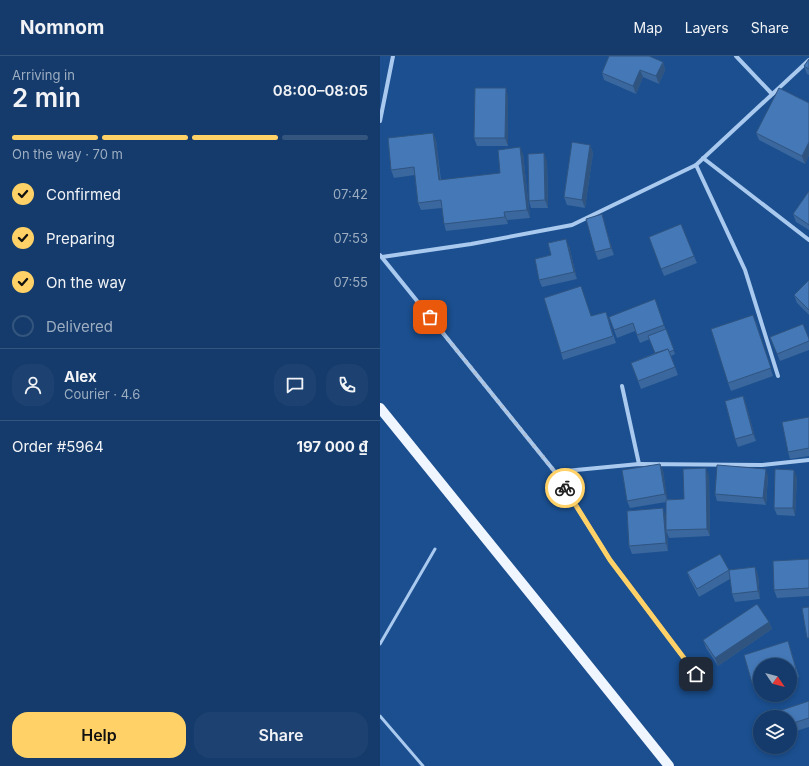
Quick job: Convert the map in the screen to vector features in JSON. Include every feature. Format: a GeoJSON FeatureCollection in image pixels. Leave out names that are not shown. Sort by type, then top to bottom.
{"type":"FeatureCollection","features":[{"type":"Feature","properties":{"kind":"main road"},"geometry":{"type":"LineString","coordinates":[[380,408],[669,766]]}},
{"type":"Feature","properties":{"kind":"street"},"geometry":{"type":"LineString","coordinates":[[380,121],[393,56]]}},
{"type":"Feature","properties":{"kind":"street"},"geometry":{"type":"LineString","coordinates":[[736,56],[772,94]]}},
{"type":"Feature","properties":{"kind":"street"},"geometry":{"type":"LineString","coordinates":[[381,256],[471,244],[572,224],[696,165],[809,60]]}},
{"type":"Feature","properties":{"kind":"street"},"geometry":{"type":"LineString","coordinates":[[703,158],[809,240]]}},
{"type":"Feature","properties":{"kind":"street"},"geometry":{"type":"LineString","coordinates":[[696,165],[745,270],[778,376]]}},
{"type":"Feature","properties":{"kind":"street"},"geometry":{"type":"LineString","coordinates":[[381,256],[555,472],[610,560],[696,674]]}},
{"type":"Feature","properties":{"kind":"street"},"geometry":{"type":"LineString","coordinates":[[622,386],[639,464]]}},
{"type":"Feature","properties":{"kind":"street"},"geometry":{"type":"LineString","coordinates":[[555,472],[639,464],[762,465],[809,460]]}},
{"type":"Feature","properties":{"kind":"lane"},"geometry":{"type":"LineString","coordinates":[[380,644],[435,549]]}},
{"type":"Feature","properties":{"kind":"lane"},"geometry":{"type":"LineString","coordinates":[[380,716],[423,766]]}},
{"type":"Feature","properties":{"kind":"building"},"geometry":{"type":"Polygon","coordinates":[[[609,56],[649,56],[663,62],[656,76],[640,70],[633,86],[602,73],[609,56]]]}},
{"type":"Feature","properties":{"kind":"building"},"geometry":{"type":"Polygon","coordinates":[[[809,59],[809,69],[804,66],[809,59]]]}},
{"type":"Feature","properties":{"kind":"building"},"geometry":{"type":"Polygon","coordinates":[[[475,88],[506,88],[505,138],[474,138],[475,88]]]}},
{"type":"Feature","properties":{"kind":"building"},"geometry":{"type":"Polygon","coordinates":[[[779,88],[809,103],[809,142],[802,156],[756,133],[779,88]]]}},
{"type":"Feature","properties":{"kind":"building"},"geometry":{"type":"Polygon","coordinates":[[[433,133],[439,180],[500,173],[498,150],[520,147],[527,210],[504,212],[505,217],[444,224],[441,200],[418,203],[414,167],[391,170],[388,138],[433,133]]]}},
{"type":"Feature","properties":{"kind":"building"},"geometry":{"type":"Polygon","coordinates":[[[572,142],[590,145],[582,200],[564,197],[572,142]]]}},
{"type":"Feature","properties":{"kind":"building"},"geometry":{"type":"Polygon","coordinates":[[[544,153],[545,200],[529,201],[528,154],[544,153]]]}},
{"type":"Feature","properties":{"kind":"building"},"geometry":{"type":"Polygon","coordinates":[[[809,191],[809,225],[793,214],[809,191]]]}},
{"type":"Feature","properties":{"kind":"building"},"geometry":{"type":"Polygon","coordinates":[[[602,214],[611,248],[595,252],[586,219],[602,214]]]}},
{"type":"Feature","properties":{"kind":"building"},"geometry":{"type":"Polygon","coordinates":[[[681,224],[694,256],[661,269],[649,237],[681,224]]]}},
{"type":"Feature","properties":{"kind":"building"},"geometry":{"type":"Polygon","coordinates":[[[566,239],[574,272],[539,280],[535,259],[551,255],[548,243],[566,239]]]}},
{"type":"Feature","properties":{"kind":"building"},"geometry":{"type":"Polygon","coordinates":[[[809,280],[809,310],[794,295],[809,280]]]}},
{"type":"Feature","properties":{"kind":"building"},"geometry":{"type":"Polygon","coordinates":[[[581,286],[591,316],[606,312],[613,336],[561,353],[544,298],[581,286]]]}},
{"type":"Feature","properties":{"kind":"building"},"geometry":{"type":"Polygon","coordinates":[[[655,299],[664,325],[637,335],[633,323],[614,330],[609,317],[655,299]]]}},
{"type":"Feature","properties":{"kind":"building"},"geometry":{"type":"Polygon","coordinates":[[[753,315],[771,368],[728,383],[711,329],[753,315]]]}},
{"type":"Feature","properties":{"kind":"building"},"geometry":{"type":"Polygon","coordinates":[[[803,324],[809,341],[777,354],[770,337],[803,324]]]}},
{"type":"Feature","properties":{"kind":"building"},"geometry":{"type":"Polygon","coordinates":[[[666,329],[674,350],[669,352],[668,349],[655,353],[648,336],[666,329]]]}},
{"type":"Feature","properties":{"kind":"building"},"geometry":{"type":"Polygon","coordinates":[[[668,349],[675,367],[638,381],[631,363],[668,349]]]}},
{"type":"Feature","properties":{"kind":"building"},"geometry":{"type":"Polygon","coordinates":[[[743,396],[753,434],[735,439],[725,401],[743,396]]]}},
{"type":"Feature","properties":{"kind":"building"},"geometry":{"type":"Polygon","coordinates":[[[809,417],[809,448],[788,452],[782,422],[809,417]]]}},
{"type":"Feature","properties":{"kind":"building"},"geometry":{"type":"Polygon","coordinates":[[[660,464],[665,494],[627,501],[622,470],[660,464]]]}},
{"type":"Feature","properties":{"kind":"building"},"geometry":{"type":"Polygon","coordinates":[[[717,465],[766,469],[763,498],[715,494],[717,465]]]}},
{"type":"Feature","properties":{"kind":"building"},"geometry":{"type":"Polygon","coordinates":[[[706,468],[707,529],[666,530],[666,500],[684,499],[683,469],[706,468]]]}},
{"type":"Feature","properties":{"kind":"building"},"geometry":{"type":"Polygon","coordinates":[[[775,469],[794,470],[793,508],[774,508],[775,469]]]}},
{"type":"Feature","properties":{"kind":"building"},"geometry":{"type":"Polygon","coordinates":[[[663,508],[666,543],[629,546],[627,511],[663,508]]]}},
{"type":"Feature","properties":{"kind":"building"},"geometry":{"type":"Polygon","coordinates":[[[720,554],[729,570],[697,589],[687,572],[720,554]]]}},
{"type":"Feature","properties":{"kind":"building"},"geometry":{"type":"Polygon","coordinates":[[[809,559],[809,588],[774,590],[773,561],[809,559]]]}},
{"type":"Feature","properties":{"kind":"building"},"geometry":{"type":"Polygon","coordinates":[[[755,567],[758,591],[732,594],[729,570],[755,567]]]}},
{"type":"Feature","properties":{"kind":"building"},"geometry":{"type":"Polygon","coordinates":[[[757,604],[769,622],[715,658],[703,640],[757,604]]]}},
{"type":"Feature","properties":{"kind":"building"},"geometry":{"type":"Polygon","coordinates":[[[809,607],[809,638],[807,638],[802,608],[809,607]]]}},
{"type":"Feature","properties":{"kind":"building"},"geometry":{"type":"Polygon","coordinates":[[[788,641],[793,658],[753,658],[752,683],[744,655],[788,641]]]}},
{"type":"Feature","properties":{"kind":"building"},"geometry":{"type":"Polygon","coordinates":[[[809,701],[809,718],[797,722],[797,710],[782,710],[809,701]]]}},
{"type":"Feature","properties":{"kind":"way so far"},"geometry":{"type":"LineString","coordinates":[[430,317],[555,472],[565,488]]}},
{"type":"Feature","properties":{"kind":"route"},"geometry":{"type":"LineString","coordinates":[[565,488],[610,560],[696,674]]}}]}
